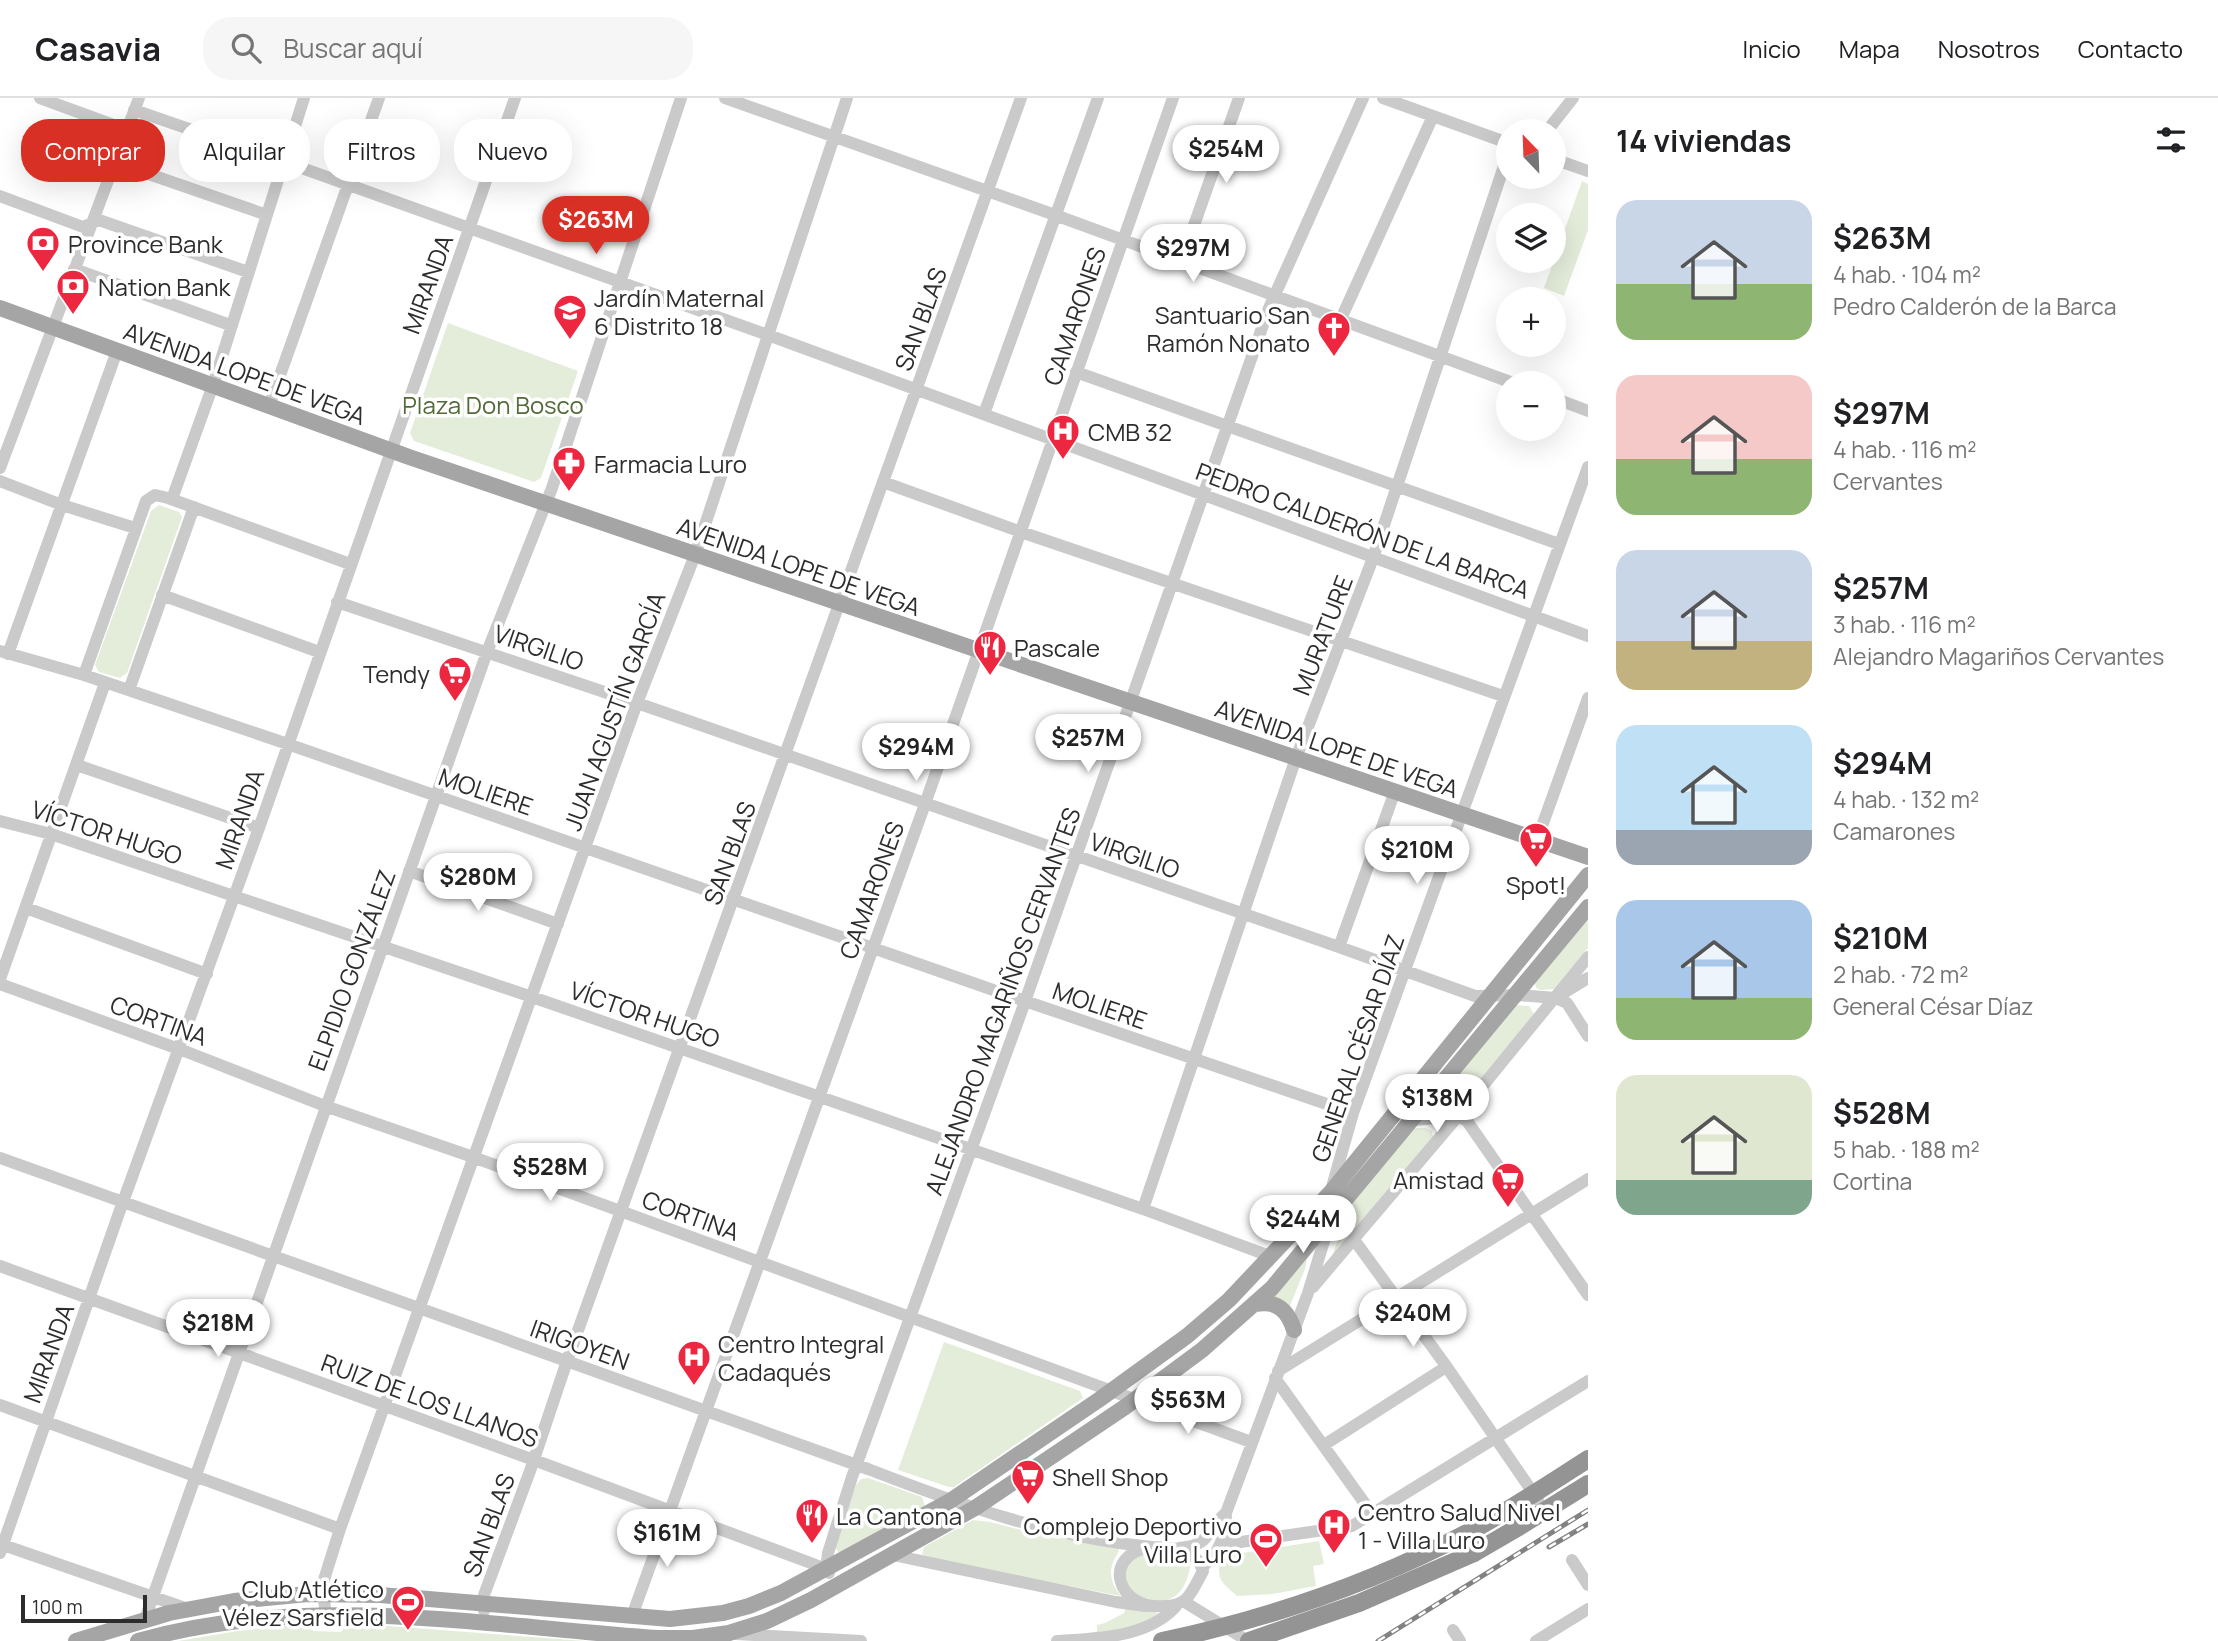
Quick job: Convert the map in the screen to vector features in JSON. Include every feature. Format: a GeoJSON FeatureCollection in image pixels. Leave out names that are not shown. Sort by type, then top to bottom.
{"type":"FeatureCollection","features":[{"type":"Feature","properties":{"kind":"highway"},"geometry":{"type":"LineString","coordinates":[[1162,1641],[1249,1620],[1386,1570],[1466,1533],[1588,1460]]}},
{"type":"Feature","properties":{"kind":"highway"},"geometry":{"type":"LineString","coordinates":[[1248,1641],[1359,1603],[1474,1553],[1588,1484]]}},
{"type":"Feature","properties":{"kind":"main road","name":"AVENIDA LOPE DE VEGA"},"geometry":{"type":"LineString","coordinates":[[0,308],[391,450],[1588,857]]}},
{"type":"Feature","properties":{"kind":"main road"},"geometry":{"type":"LineString","coordinates":[[76,1641],[145,1619],[190,1609],[234,1601],[323,1594],[380,1595],[682,1618],[723,1613],[770,1598],[950,1501],[1111,1391],[1209,1318],[1272,1257],[1331,1192],[1588,875]]}},
{"type":"Feature","properties":{"kind":"main road"},"geometry":{"type":"LineString","coordinates":[[138,1641],[196,1627],[326,1614],[374,1615],[658,1638],[694,1638],[729,1633],[780,1616],[975,1508],[1135,1400],[1202,1350],[1256,1304],[1327,1225],[1588,907]]}},
{"type":"Feature","properties":{"kind":"main road"},"geometry":{"type":"LineString","coordinates":[[1256,1304],[1278,1306],[1290,1318],[1294,1330]]}},
{"type":"Feature","properties":{"kind":"street"},"geometry":{"type":"LineString","coordinates":[[40,98],[97,119]]}},
{"type":"Feature","properties":{"kind":"street"},"geometry":{"type":"LineString","coordinates":[[298,119],[304,98]]}},
{"type":"Feature","properties":{"kind":"street"},"geometry":{"type":"LineString","coordinates":[[269,406],[379,98]]}},
{"type":"Feature","properties":{"kind":"street","name":"MIRANDA"},"geometry":{"type":"LineString","coordinates":[[1,1547],[259,828],[515,98]]}},
{"type":"Feature","properties":{"kind":"street","name":"ELPIDIO GONZÁLEZ"},"geometry":{"type":"LineString","coordinates":[[145,1619],[487,652],[545,503],[681,98]]}},
{"type":"Feature","properties":{"kind":"street"},"geometry":{"type":"LineString","coordinates":[[725,98],[1055,215],[1496,377]]}},
{"type":"Feature","properties":{"kind":"street","name":"JUAN AGUSTÍN GARCÍA"},"geometry":{"type":"LineString","coordinates":[[326,1614],[322,1586],[340,1529],[637,703],[695,555],[847,98]]}},
{"type":"Feature","properties":{"kind":"street","name":"SAN BLAS"},"geometry":{"type":"LineString","coordinates":[[483,1623],[485,1595],[567,1361],[1021,98]]}},
{"type":"Feature","properties":{"kind":"street"},"geometry":{"type":"LineString","coordinates":[[984,414],[1098,98]]}},
{"type":"Feature","properties":{"kind":"street","name":"CAMARONES"},"geometry":{"type":"LineString","coordinates":[[632,1616],[925,804],[1173,98]]}},
{"type":"Feature","properties":{"kind":"street"},"geometry":{"type":"LineString","coordinates":[[1181,262],[1239,98]]}},
{"type":"Feature","properties":{"kind":"street","name":"ALEJANDRO MAGARIÑOS CERVANTES"},"geometry":{"type":"LineString","coordinates":[[826,1569],[828,1553],[857,1466],[1025,1001],[1273,296],[1363,98]]}},
{"type":"Feature","properties":{"kind":"street"},"geometry":{"type":"LineString","coordinates":[[1383,98],[1496,139]]}},
{"type":"Feature","properties":{"kind":"street"},"geometry":{"type":"LineString","coordinates":[[1556,119],[1573,98]]}},
{"type":"Feature","properties":{"kind":"street","name":"PEDRO CALDERÓN DE LA BARCA"},"geometry":{"type":"LineString","coordinates":[[137,104],[179,120]]}},
{"type":"Feature","properties":{"kind":"street"},"geometry":{"type":"LineString","coordinates":[[1340,321],[1433,116]]}},
{"type":"Feature","properties":{"kind":"street"},"geometry":{"type":"LineString","coordinates":[[1566,163],[1588,171]]}},
{"type":"Feature","properties":{"kind":"street","name":"PEDRO CALDERÓN DE LA BARCA"},"geometry":{"type":"LineString","coordinates":[[310,171],[768,335],[1588,636]]}},
{"type":"Feature","properties":{"kind":"street"},"geometry":{"type":"LineString","coordinates":[[165,180],[267,215]]}},
{"type":"Feature","properties":{"kind":"street"},"geometry":{"type":"LineString","coordinates":[[0,468],[106,182]]}},
{"type":"Feature","properties":{"kind":"street"},"geometry":{"type":"LineString","coordinates":[[172,499],[213,385],[230,325],[278,182]]}},
{"type":"Feature","properties":{"kind":"street","name":"MURATURE"},"geometry":{"type":"LineString","coordinates":[[1143,1209],[1296,758],[1373,558],[1496,189]]}},
{"type":"Feature","properties":{"kind":"street"},"geometry":{"type":"LineString","coordinates":[[0,196],[83,227],[99,220],[248,272]]}},
{"type":"Feature","properties":{"kind":"street"},"geometry":{"type":"LineString","coordinates":[[74,269],[230,325]]}},
{"type":"Feature","properties":{"kind":"street"},"geometry":{"type":"LineString","coordinates":[[4,652],[62,505],[117,351]]}},
{"type":"Feature","properties":{"kind":"street"},"geometry":{"type":"LineString","coordinates":[[1076,372],[1559,544]]}},
{"type":"Feature","properties":{"kind":"street"},"geometry":{"type":"LineString","coordinates":[[1566,403],[1588,411]]}},
{"type":"Feature","properties":{"kind":"street","name":"GENERAL CÉSAR DÍAZ"},"geometry":{"type":"LineString","coordinates":[[1226,1513],[1308,1293],[1353,1112],[1588,467]]}},
{"type":"Feature","properties":{"kind":"street"},"geometry":{"type":"LineString","coordinates":[[0,481],[62,505],[135,528]]}},
{"type":"Feature","properties":{"kind":"street"},"geometry":{"type":"LineString","coordinates":[[883,482],[1021,532],[1503,696]]}},
{"type":"Feature","properties":{"kind":"street"},"geometry":{"type":"LineString","coordinates":[[84,675],[135,528],[146,501],[152,496],[158,494],[350,564]]}},
{"type":"Feature","properties":{"kind":"street"},"geometry":{"type":"LineString","coordinates":[[129,690],[194,507]]}},
{"type":"Feature","properties":{"kind":"street"},"geometry":{"type":"LineString","coordinates":[[163,595],[319,652]]}},
{"type":"Feature","properties":{"kind":"street","name":"VIRGILIO"},"geometry":{"type":"LineString","coordinates":[[337,602],[637,703],[1475,996],[1556,998]]}},
{"type":"Feature","properties":{"kind":"street","name":"MOLIERE"},"geometry":{"type":"LineString","coordinates":[[4,652],[84,675],[288,744],[1025,1001],[1353,1112]]}},
{"type":"Feature","properties":{"kind":"street"},"geometry":{"type":"LineString","coordinates":[[0,981],[105,683]]}},
{"type":"Feature","properties":{"kind":"street"},"geometry":{"type":"LineString","coordinates":[[1537,840],[1588,698]]}},
{"type":"Feature","properties":{"kind":"street"},"geometry":{"type":"LineString","coordinates":[[77,765],[259,828]]}},
{"type":"Feature","properties":{"kind":"street"},"geometry":{"type":"LineString","coordinates":[[1339,947],[1395,791]]}},
{"type":"Feature","properties":{"kind":"street","name":"VÍCTOR HUGO"},"geometry":{"type":"LineString","coordinates":[[0,821],[51,834],[532,997],[1143,1209],[1272,1257]]}},
{"type":"Feature","properties":{"kind":"street"},"geometry":{"type":"LineString","coordinates":[[409,871],[558,924]]}},
{"type":"Feature","properties":{"kind":"street"},"geometry":{"type":"LineString","coordinates":[[26,908],[207,974]]}},
{"type":"Feature","properties":{"kind":"street"},"geometry":{"type":"LineString","coordinates":[[1308,1293],[1355,1241],[1588,957]]}},
{"type":"Feature","properties":{"kind":"street"},"geometry":{"type":"LineString","coordinates":[[1556,998],[1588,978]]}},
{"type":"Feature","properties":{"kind":"street","name":"CORTINA"},"geometry":{"type":"LineString","coordinates":[[0,981],[325,1106],[473,1157],[1251,1442]]}},
{"type":"Feature","properties":{"kind":"street"},"geometry":{"type":"LineString","coordinates":[[1556,998],[1567,1003],[1588,1036]]}},
{"type":"Feature","properties":{"kind":"street"},"geometry":{"type":"LineString","coordinates":[[1414,1120],[1458,1116],[1467,1121],[1588,1295]]}},
{"type":"Feature","properties":{"kind":"street","name":"IRIGOYEN"},"geometry":{"type":"LineString","coordinates":[[0,1158],[950,1501],[1073,1536],[1152,1546]]}},
{"type":"Feature","properties":{"kind":"street"},"geometry":{"type":"LineString","coordinates":[[1373,1515],[1277,1374],[1588,1179]]}},
{"type":"Feature","properties":{"kind":"street"},"geometry":{"type":"LineString","coordinates":[[1355,1241],[1447,1367],[1550,1517]]}},
{"type":"Feature","properties":{"kind":"street","name":"RUIZ DE LOS LLANOS"},"geometry":{"type":"LineString","coordinates":[[0,1266],[826,1569]]}},
{"type":"Feature","properties":{"kind":"street"},"geometry":{"type":"LineString","coordinates":[[1324,1445],[1447,1367]]}},
{"type":"Feature","properties":{"kind":"street"},"geometry":{"type":"LineString","coordinates":[[1220,1545],[1347,1528],[1373,1515],[1588,1381]]}},
{"type":"Feature","properties":{"kind":"street"},"geometry":{"type":"LineString","coordinates":[[0,1405],[340,1529]]}},
{"type":"Feature","properties":{"kind":"street"},"geometry":{"type":"LineString","coordinates":[[1202,1567],[1212,1560],[1220,1545],[1226,1527],[1226,1513]]}},
{"type":"Feature","properties":{"kind":"street"},"geometry":{"type":"LineString","coordinates":[[1146,1606],[1130,1598],[1121,1585],[1120,1569],[1129,1555],[1152,1546],[1179,1548],[1202,1543],[1215,1522],[1226,1513]]}},
{"type":"Feature","properties":{"kind":"street"},"geometry":{"type":"LineString","coordinates":[[1,1547],[190,1609]]}},
{"type":"Feature","properties":{"kind":"street"},"geometry":{"type":"LineString","coordinates":[[1057,1641],[1144,1628],[1167,1617],[1194,1587],[1203,1571],[1191,1554],[1179,1548]]}},
{"type":"Feature","properties":{"kind":"street"},"geometry":{"type":"LineString","coordinates":[[892,1555],[1116,1602],[1146,1606],[1181,1602],[1248,1641]]}},
{"type":"Feature","properties":{"kind":"street"},"geometry":{"type":"LineString","coordinates":[[1572,1560],[1588,1585]]}},
{"type":"Feature","properties":{"kind":"street"},"geometry":{"type":"LineString","coordinates":[[826,1569],[837,1586]]}},
{"type":"Feature","properties":{"kind":"street"},"geometry":{"type":"LineString","coordinates":[[1536,1641],[1588,1609]]}},
{"type":"Feature","properties":{"kind":"street"},"geometry":{"type":"LineString","coordinates":[[729,1633],[861,1641]]}},
{"type":"Feature","properties":{"kind":"green space"},"geometry":{"type":"Polygon","coordinates":[[[1582,181],[1588,184],[1588,230],[1566,290],[1566,287],[1544,287],[1549,273],[1566,273],[1566,226],[1582,181]]]}},
{"type":"Feature","properties":{"kind":"green space","name":"Plaza Don Bosco"},"geometry":{"type":"Polygon","coordinates":[[[448,323],[578,371],[541,478],[534,482],[414,441],[410,433],[448,323]]]}},
{"type":"Feature","properties":{"kind":"green space"},"geometry":{"type":"Polygon","coordinates":[[[159,505],[179,512],[182,517],[127,673],[120,678],[99,672],[95,665],[151,511],[159,505]]]}},
{"type":"Feature","properties":{"kind":"green space"},"geometry":{"type":"Polygon","coordinates":[[[1588,915],[1588,948],[1554,989],[1536,988],[1535,983],[1588,915]]]}},
{"type":"Feature","properties":{"kind":"green space"},"geometry":{"type":"Polygon","coordinates":[[[1514,1005],[1529,1006],[1534,1014],[1457,1107],[1440,1110],[1436,1101],[1514,1005]]]}},
{"type":"Feature","properties":{"kind":"green space"},"geometry":{"type":"Polygon","coordinates":[[[1412,1129],[1432,1131],[1433,1137],[1331,1259],[1355,1198],[1412,1129]]]}},
{"type":"Feature","properties":{"kind":"green space"},"geometry":{"type":"Polygon","coordinates":[[[1307,1258],[1289,1308],[1273,1299],[1273,1296],[1307,1258]]]}},
{"type":"Feature","properties":{"kind":"green space"},"geometry":{"type":"Polygon","coordinates":[[[944,1342],[1080,1391],[1083,1398],[954,1487],[898,1470],[944,1342]]]}},
{"type":"Feature","properties":{"kind":"green space"},"geometry":{"type":"Polygon","coordinates":[[[868,1478],[922,1497],[925,1506],[839,1553],[834,1545],[856,1485],[861,1479],[868,1478]]]}},
{"type":"Feature","properties":{"kind":"green space"},"geometry":{"type":"Polygon","coordinates":[[[973,1520],[1118,1548],[1111,1574],[1121,1596],[927,1558],[922,1554],[924,1547],[973,1520]]]}},
{"type":"Feature","properties":{"kind":"green space","name":"Complejo Deportivo Villa Luro"},"geometry":{"type":"Polygon","coordinates":[[[1319,1541],[1324,1564],[1313,1566],[1316,1586],[1272,1594],[1237,1596],[1220,1577],[1219,1566],[1225,1556],[1319,1541]]]}},
{"type":"Feature","properties":{"kind":"green space"},"geometry":{"type":"Polygon","coordinates":[[[1144,1551],[1182,1553],[1191,1561],[1184,1586],[1170,1599],[1150,1600],[1127,1588],[1124,1567],[1144,1551]]]}},
{"type":"Feature","properties":{"kind":"green space"},"geometry":{"type":"Polygon","coordinates":[[[1126,1606],[1158,1613],[1139,1625],[1097,1632],[1097,1625],[1124,1613],[1126,1606]]]}},
{"type":"Feature","properties":{"kind":"green space","name":"Club Atlético Vélez Sarsfield"},"geometry":{"type":"Polygon","coordinates":[[[309,1623],[313,1631],[341,1632],[348,1623],[585,1641],[178,1641],[309,1623]]]}},
{"type":"Feature","properties":{"kind":"railway"},"geometry":{"type":"LineString","coordinates":[[1378,1641],[1588,1510]]}},
{"type":"Feature","properties":{"kind":"railway"},"geometry":{"type":"LineString","coordinates":[[1549,1547],[1588,1524]]}},
{"type":"Feature","properties":{"kind":"place","name":"Province Bank"},"geometry":{"type":"Point","coordinates":[43,273]}},
{"type":"Feature","properties":{"kind":"place","name":"Nation Bank"},"geometry":{"type":"Point","coordinates":[73,316]}},
{"type":"Feature","properties":{"kind":"place","name":"Jardín Maternal 6 Distrito 18"},"geometry":{"type":"Point","coordinates":[570,341]}},
{"type":"Feature","properties":{"kind":"place","name":"Santuario San Ramón Nonato"},"geometry":{"type":"Point","coordinates":[1334,358]}},
{"type":"Feature","properties":{"kind":"place","name":"CMB 32"},"geometry":{"type":"Point","coordinates":[1063,461]}},
{"type":"Feature","properties":{"kind":"place","name":"Farmacia Luro"},"geometry":{"type":"Point","coordinates":[569,493]}},
{"type":"Feature","properties":{"kind":"place","name":"Pascale"},"geometry":{"type":"Point","coordinates":[990,677]}},
{"type":"Feature","properties":{"kind":"place","name":"Tendy"},"geometry":{"type":"Point","coordinates":[455,703]}},
{"type":"Feature","properties":{"kind":"place","name":"Spot!"},"geometry":{"type":"Point","coordinates":[1536,869]}},
{"type":"Feature","properties":{"kind":"place","name":"Amistad"},"geometry":{"type":"Point","coordinates":[1508,1209]}},
{"type":"Feature","properties":{"kind":"place","name":"Centro Integral Cadaqués"},"geometry":{"type":"Point","coordinates":[694,1387]}},
{"type":"Feature","properties":{"kind":"place","name":"Shell Shop"},"geometry":{"type":"Point","coordinates":[1028,1506]}},
{"type":"Feature","properties":{"kind":"place","name":"La Cantona"},"geometry":{"type":"Point","coordinates":[812,1545]}},
{"type":"Feature","properties":{"kind":"place","name":"Centro Salud Nivel 1 - Villa Luro"},"geometry":{"type":"Point","coordinates":[1334,1555]}},
{"type":"Feature","properties":{"kind":"place","name":"Complejo Deportivo Villa Luro"},"geometry":{"type":"Point","coordinates":[1266,1569]}},
{"type":"Feature","properties":{"kind":"place","name":"Club Atlético Vélez Sarsfield"},"geometry":{"type":"Point","coordinates":[408,1632]}}]}
